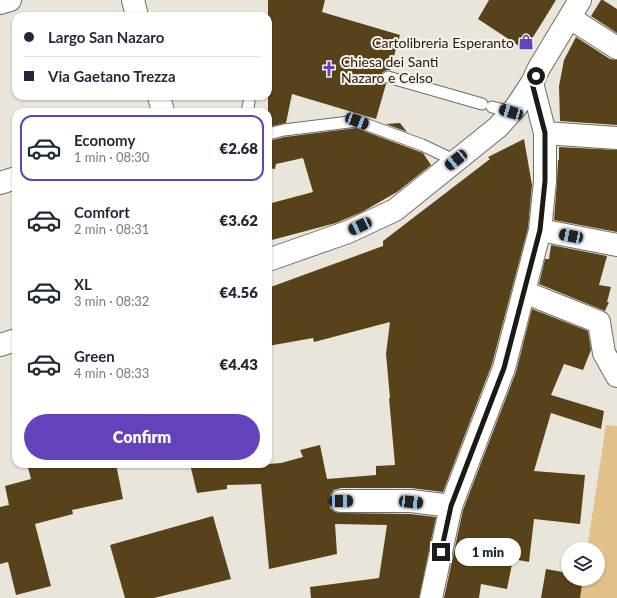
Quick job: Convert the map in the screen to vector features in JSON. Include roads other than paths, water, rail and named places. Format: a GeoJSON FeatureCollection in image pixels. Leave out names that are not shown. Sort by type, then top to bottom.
{"type":"FeatureCollection","features":[{"type":"Feature","properties":{"kind":"street"},"geometry":{"type":"LineString","coordinates":[[0,3],[10,0]]}},
{"type":"Feature","properties":{"kind":"street"},"geometry":{"type":"LineString","coordinates":[[133,0],[136,12]]}},
{"type":"Feature","properties":{"kind":"street"},"geometry":{"type":"LineString","coordinates":[[272,259],[348,232],[395,210],[498,127],[495,108],[516,107],[575,9],[617,48]]}},
{"type":"Feature","properties":{"kind":"street"},"geometry":{"type":"LineString","coordinates":[[431,598],[451,506],[504,368],[540,230],[545,181],[545,133],[536,76]]}},
{"type":"Feature","properties":{"kind":"street"},"geometry":{"type":"LineString","coordinates":[[545,133],[617,138]]}},
{"type":"Feature","properties":{"kind":"street"},"geometry":{"type":"LineString","coordinates":[[0,183],[12,179]]}},
{"type":"Feature","properties":{"kind":"street"},"geometry":{"type":"LineString","coordinates":[[540,230],[617,245]]}},
{"type":"Feature","properties":{"kind":"street"},"geometry":{"type":"LineString","coordinates":[[524,292],[600,322],[604,353],[617,376]]}},
{"type":"Feature","properties":{"kind":"street"},"geometry":{"type":"LineString","coordinates":[[0,345],[12,341]]}},
{"type":"Feature","properties":{"kind":"street"},"geometry":{"type":"LineString","coordinates":[[341,501],[411,502],[451,506]]}},
{"type":"Feature","properties":{"kind":"lane"},"geometry":{"type":"LineString","coordinates":[[388,77],[495,108]]}},
{"type":"Feature","properties":{"kind":"lane"},"geometry":{"type":"LineString","coordinates":[[272,133],[284,130],[357,121],[422,145],[456,160]]}},
{"type":"Feature","properties":{"kind":"place","name":"Cartolibreria Esperanto"},"geometry":{"type":"Point","coordinates":[526,42]}},
{"type":"Feature","properties":{"kind":"place","name":"Chiesa dei Santi Nazaro e Celso"},"geometry":{"type":"Point","coordinates":[329,69]}}]}
